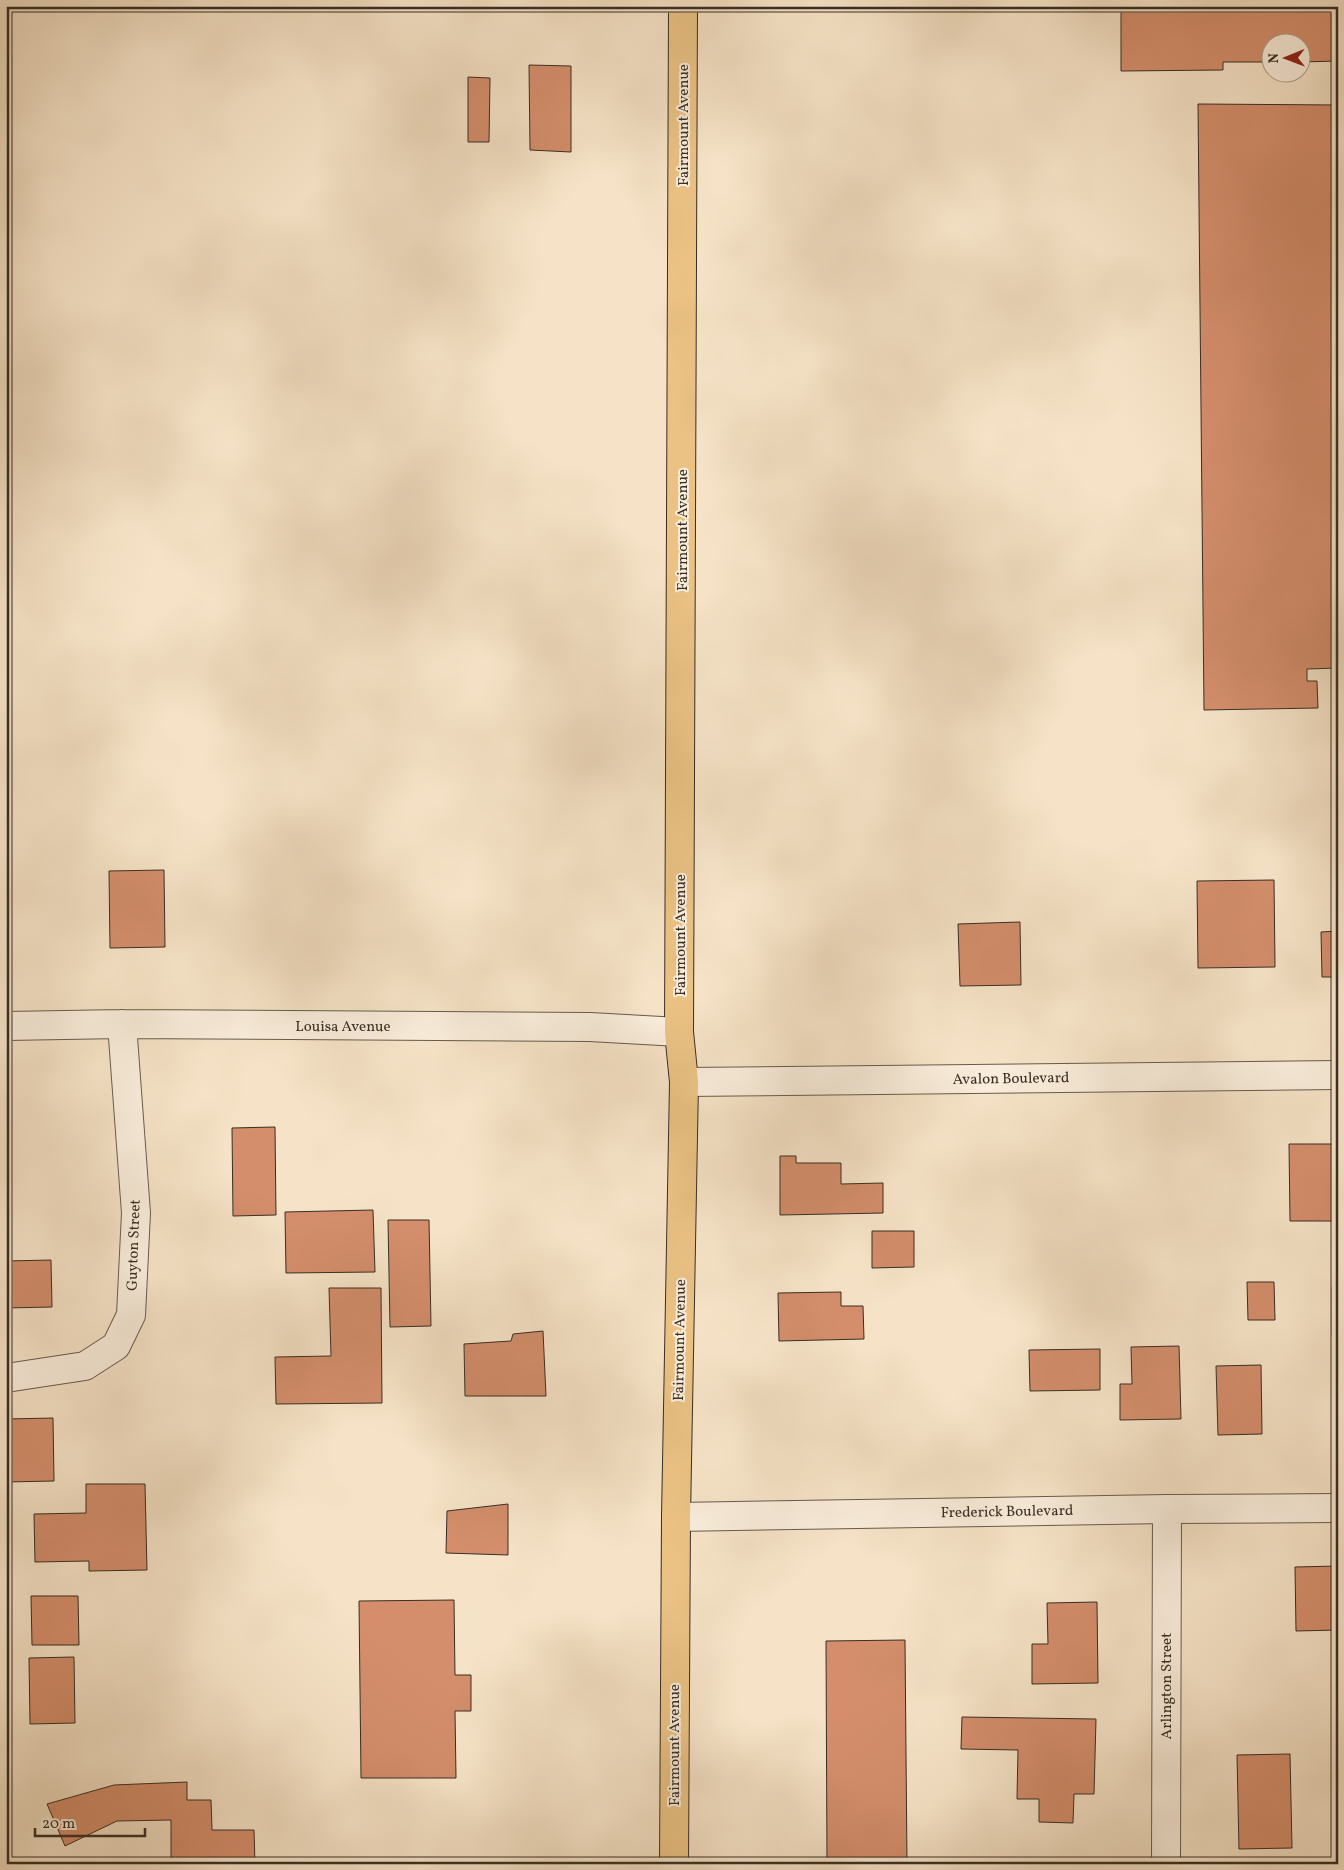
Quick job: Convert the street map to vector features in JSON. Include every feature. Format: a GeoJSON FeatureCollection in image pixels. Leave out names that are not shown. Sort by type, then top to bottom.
{"type":"FeatureCollection","features":[{"type":"Feature","properties":{"kind":"main road","name":"Fairmount Avenue"},"geometry":{"type":"LineString","coordinates":[[674,1864],[676,1517],[684,1082],[680,1032],[683,6]]}},
{"type":"Feature","properties":{"kind":"street","name":"Louisa Avenue"},"geometry":{"type":"LineString","coordinates":[[6,1026],[122,1024],[590,1027],[680,1032]]}},
{"type":"Feature","properties":{"kind":"street","name":"Guyton Street"},"geometry":{"type":"LineString","coordinates":[[6,1378],[85,1366],[116,1346],[131,1315],[136,1213],[122,1024]]}},
{"type":"Feature","properties":{"kind":"street","name":"Avalon Boulevard"},"geometry":{"type":"LineString","coordinates":[[684,1082],[1338,1075]]}},
{"type":"Feature","properties":{"kind":"street","name":"Frederick Boulevard"},"geometry":{"type":"LineString","coordinates":[[676,1517],[1338,1508]]}},
{"type":"Feature","properties":{"kind":"street","name":"Arlington Street"},"geometry":{"type":"LineString","coordinates":[[1166,1864],[1167,1509]]}},
{"type":"Feature","properties":{"kind":"building"},"geometry":{"type":"Polygon","coordinates":[[[1121,6],[1338,6],[1338,61],[1312,62],[1312,32],[1262,32],[1262,62],[1223,62],[1223,70],[1121,71],[1121,6]]]}},
{"type":"Feature","properties":{"kind":"building"},"geometry":{"type":"Polygon","coordinates":[[[529,65],[571,66],[571,152],[530,150],[529,65]]]}},
{"type":"Feature","properties":{"kind":"building"},"geometry":{"type":"Polygon","coordinates":[[[468,77],[490,78],[489,142],[468,142],[468,77]]]}},
{"type":"Feature","properties":{"kind":"building"},"geometry":{"type":"Polygon","coordinates":[[[1198,104],[1338,105],[1338,668],[1307,669],[1307,681],[1317,681],[1318,708],[1204,710],[1198,104]]]}},
{"type":"Feature","properties":{"kind":"building"},"geometry":{"type":"Polygon","coordinates":[[[164,870],[165,947],[110,948],[109,871],[164,870]]]}},
{"type":"Feature","properties":{"kind":"building"},"geometry":{"type":"Polygon","coordinates":[[[1274,880],[1275,967],[1198,968],[1197,881],[1274,880]]]}},
{"type":"Feature","properties":{"kind":"building"},"geometry":{"type":"Polygon","coordinates":[[[1020,922],[1021,985],[960,986],[958,924],[1020,922]]]}},
{"type":"Feature","properties":{"kind":"building"},"geometry":{"type":"Polygon","coordinates":[[[1338,931],[1338,977],[1322,977],[1321,932],[1338,931]]]}},
{"type":"Feature","properties":{"kind":"building"},"geometry":{"type":"Polygon","coordinates":[[[275,1127],[276,1215],[233,1216],[232,1128],[275,1127]]]}},
{"type":"Feature","properties":{"kind":"building"},"geometry":{"type":"Polygon","coordinates":[[[1289,1144],[1338,1144],[1338,1221],[1290,1221],[1289,1144]]]}},
{"type":"Feature","properties":{"kind":"building"},"geometry":{"type":"Polygon","coordinates":[[[780,1156],[796,1156],[796,1163],[841,1163],[841,1184],[883,1183],[883,1213],[780,1215],[780,1156]]]}},
{"type":"Feature","properties":{"kind":"building"},"geometry":{"type":"Polygon","coordinates":[[[373,1210],[375,1272],[286,1273],[285,1212],[373,1210]]]}},
{"type":"Feature","properties":{"kind":"building"},"geometry":{"type":"Polygon","coordinates":[[[388,1220],[429,1220],[431,1326],[390,1327],[388,1220]]]}},
{"type":"Feature","properties":{"kind":"building"},"geometry":{"type":"Polygon","coordinates":[[[872,1231],[914,1231],[914,1267],[872,1268],[872,1231]]]}},
{"type":"Feature","properties":{"kind":"building"},"geometry":{"type":"Polygon","coordinates":[[[51,1260],[52,1307],[6,1308],[6,1261],[51,1260]]]}},
{"type":"Feature","properties":{"kind":"building"},"geometry":{"type":"Polygon","coordinates":[[[1247,1282],[1274,1282],[1275,1320],[1248,1320],[1247,1282]]]}},
{"type":"Feature","properties":{"kind":"building"},"geometry":{"type":"Polygon","coordinates":[[[1332,1287],[1338,1287],[1338,1336],[1332,1336],[1332,1287]]]}},
{"type":"Feature","properties":{"kind":"building"},"geometry":{"type":"Polygon","coordinates":[[[329,1288],[381,1288],[382,1403],[276,1404],[275,1357],[331,1356],[329,1288]]]}},
{"type":"Feature","properties":{"kind":"building"},"geometry":{"type":"Polygon","coordinates":[[[841,1292],[841,1306],[863,1306],[864,1339],[779,1341],[778,1293],[841,1292]]]}},
{"type":"Feature","properties":{"kind":"building"},"geometry":{"type":"Polygon","coordinates":[[[543,1331],[546,1396],[465,1396],[464,1344],[511,1341],[513,1334],[543,1331]]]}},
{"type":"Feature","properties":{"kind":"building"},"geometry":{"type":"Polygon","coordinates":[[[1179,1346],[1181,1419],[1120,1420],[1120,1384],[1132,1384],[1131,1347],[1179,1346]]]}},
{"type":"Feature","properties":{"kind":"building"},"geometry":{"type":"Polygon","coordinates":[[[1100,1349],[1100,1390],[1030,1391],[1029,1350],[1100,1349]]]}},
{"type":"Feature","properties":{"kind":"building"},"geometry":{"type":"Polygon","coordinates":[[[1261,1365],[1262,1434],[1218,1435],[1216,1366],[1261,1365]]]}},
{"type":"Feature","properties":{"kind":"building"},"geometry":{"type":"Polygon","coordinates":[[[53,1418],[54,1481],[6,1482],[6,1419],[53,1418]]]}},
{"type":"Feature","properties":{"kind":"building"},"geometry":{"type":"Polygon","coordinates":[[[86,1484],[145,1484],[147,1570],[89,1571],[89,1561],[35,1562],[34,1514],[86,1513],[86,1484]]]}},
{"type":"Feature","properties":{"kind":"building"},"geometry":{"type":"Polygon","coordinates":[[[508,1504],[508,1555],[446,1553],[447,1511],[508,1504]]]}},
{"type":"Feature","properties":{"kind":"building"},"geometry":{"type":"Polygon","coordinates":[[[1338,1566],[1338,1630],[1296,1631],[1295,1567],[1338,1566]]]}},
{"type":"Feature","properties":{"kind":"building"},"geometry":{"type":"Polygon","coordinates":[[[31,1596],[78,1596],[79,1645],[32,1645],[31,1596]]]}},
{"type":"Feature","properties":{"kind":"building"},"geometry":{"type":"Polygon","coordinates":[[[454,1600],[455,1675],[471,1675],[471,1711],[455,1711],[456,1778],[361,1778],[359,1601],[454,1600]]]}},
{"type":"Feature","properties":{"kind":"building"},"geometry":{"type":"Polygon","coordinates":[[[1097,1602],[1098,1683],[1032,1684],[1032,1644],[1048,1644],[1047,1603],[1097,1602]]]}},
{"type":"Feature","properties":{"kind":"building"},"geometry":{"type":"Polygon","coordinates":[[[905,1640],[907,1864],[827,1864],[826,1641],[905,1640]]]}},
{"type":"Feature","properties":{"kind":"building"},"geometry":{"type":"Polygon","coordinates":[[[74,1657],[75,1723],[30,1724],[29,1658],[74,1657]]]}},
{"type":"Feature","properties":{"kind":"building"},"geometry":{"type":"Polygon","coordinates":[[[962,1717],[1096,1719],[1094,1794],[1074,1794],[1073,1823],[1039,1822],[1039,1799],[1017,1799],[1018,1750],[961,1749],[962,1717]]]}},
{"type":"Feature","properties":{"kind":"building"},"geometry":{"type":"Polygon","coordinates":[[[1290,1754],[1292,1848],[1239,1849],[1237,1755],[1290,1754]]]}},
{"type":"Feature","properties":{"kind":"building"},"geometry":{"type":"Polygon","coordinates":[[[187,1782],[187,1800],[211,1800],[212,1830],[254,1830],[255,1864],[171,1864],[171,1820],[117,1821],[65,1846],[47,1804],[114,1785],[187,1782]]]}}]}
